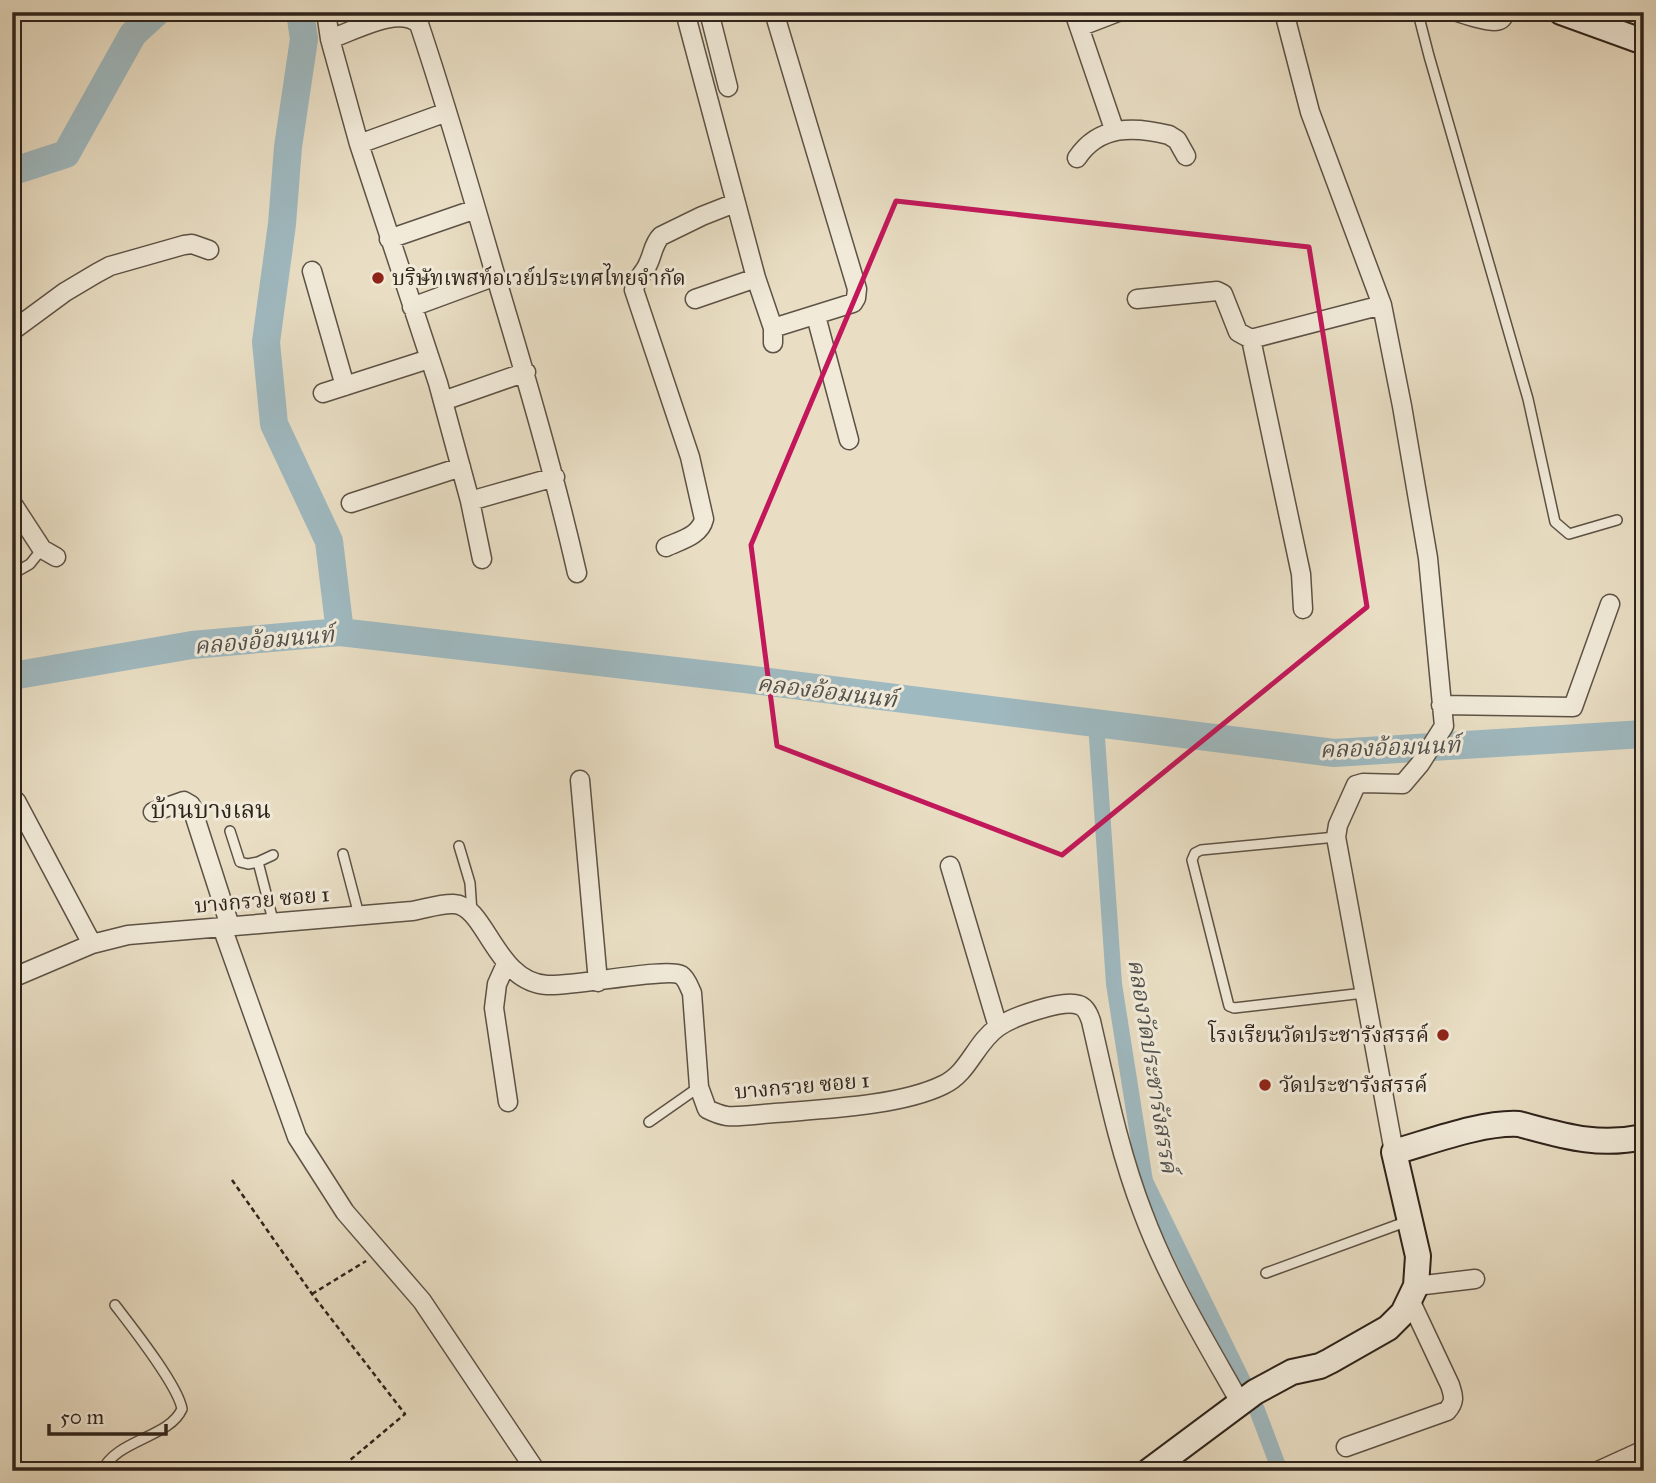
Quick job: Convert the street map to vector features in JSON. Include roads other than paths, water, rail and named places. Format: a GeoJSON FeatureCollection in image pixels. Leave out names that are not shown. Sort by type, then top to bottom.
{"type":"FeatureCollection","features":[{"type":"Feature","properties":{"kind":"street"},"geometry":{"type":"LineString","coordinates":[[326,12],[330,39],[359,144],[443,401],[470,501],[482,559]]}},
{"type":"Feature","properties":{"kind":"street"},"geometry":{"type":"LineString","coordinates":[[685,12],[773,336],[853,303],[857,289],[774,12]]}},
{"type":"Feature","properties":{"kind":"street"},"geometry":{"type":"LineString","coordinates":[[709,12],[728,87]]}},
{"type":"Feature","properties":{"kind":"street"},"geometry":{"type":"LineString","coordinates":[[1114,129],[1077,20],[1118,12]]}},
{"type":"Feature","properties":{"kind":"street"},"geometry":{"type":"LineString","coordinates":[[1149,1471],[1247,1399],[1292,1372],[1320,1366],[1388,1328],[1403,1312],[1413,1293],[1418,1256],[1394,1152],[1336,837],[1338,825],[1356,785],[1403,784],[1420,764],[1444,726],[1429,558],[1382,305],[1310,112],[1284,12]]}},
{"type":"Feature","properties":{"kind":"street"},"geometry":{"type":"LineString","coordinates":[[1561,12],[1644,42]]}},
{"type":"Feature","properties":{"kind":"street"},"geometry":{"type":"LineString","coordinates":[[330,39],[393,16],[414,19],[419,24],[526,372],[555,477],[576,573]]}},
{"type":"Feature","properties":{"kind":"street"},"geometry":{"type":"LineString","coordinates":[[359,144],[447,112]]}},
{"type":"Feature","properties":{"kind":"street"},"geometry":{"type":"LineString","coordinates":[[1077,158],[1086,145],[1114,129],[1169,135],[1177,140],[1186,156]]}},
{"type":"Feature","properties":{"kind":"street"},"geometry":{"type":"LineString","coordinates":[[666,547],[696,533],[702,528],[704,519],[690,457],[634,290],[636,280],[645,270],[656,241],[661,236],[735,203]]}},
{"type":"Feature","properties":{"kind":"street"},"geometry":{"type":"LineString","coordinates":[[389,239],[476,209]]}},
{"type":"Feature","properties":{"kind":"street"},"geometry":{"type":"LineString","coordinates":[[12,331],[65,292],[110,266],[184,245],[192,244],[209,250]]}},
{"type":"Feature","properties":{"kind":"street"},"geometry":{"type":"LineString","coordinates":[[312,271],[345,386]]}},
{"type":"Feature","properties":{"kind":"street"},"geometry":{"type":"LineString","coordinates":[[412,307],[496,276]]}},
{"type":"Feature","properties":{"kind":"street"},"geometry":{"type":"LineString","coordinates":[[695,299],[756,278]]}},
{"type":"Feature","properties":{"kind":"street"},"geometry":{"type":"LineString","coordinates":[[1137,299],[1217,291],[1223,294],[1238,332],[1251,339],[1382,305]]}},
{"type":"Feature","properties":{"kind":"street"},"geometry":{"type":"LineString","coordinates":[[816,316],[849,440]]}},
{"type":"Feature","properties":{"kind":"street"},"geometry":{"type":"LineString","coordinates":[[1251,339],[1299,564],[1304,609]]}},
{"type":"Feature","properties":{"kind":"street"},"geometry":{"type":"LineString","coordinates":[[323,393],[429,359]]}},
{"type":"Feature","properties":{"kind":"street"},"geometry":{"type":"LineString","coordinates":[[443,401],[526,372]]}},
{"type":"Feature","properties":{"kind":"street"},"geometry":{"type":"LineString","coordinates":[[351,503],[461,467]]}},
{"type":"Feature","properties":{"kind":"street"},"geometry":{"type":"LineString","coordinates":[[470,501],[555,477]]}},
{"type":"Feature","properties":{"kind":"street"},"geometry":{"type":"LineString","coordinates":[[12,503],[49,553]]}},
{"type":"Feature","properties":{"kind":"street"},"geometry":{"type":"LineString","coordinates":[[1441,705],[1573,707],[1610,604]]}},
{"type":"Feature","properties":{"kind":"street"},"geometry":{"type":"LineString","coordinates":[[580,779],[598,982]]}},
{"type":"Feature","properties":{"kind":"street"},"geometry":{"type":"LineString","coordinates":[[16,801],[92,944]]}},
{"type":"Feature","properties":{"kind":"street"},"geometry":{"type":"LineString","coordinates":[[153,812],[184,801],[191,805],[226,927],[296,1137],[345,1213],[422,1301],[536,1471]]}},
{"type":"Feature","properties":{"kind":"street"},"geometry":{"type":"LineString","coordinates":[[950,866],[998,1027]]}},
{"type":"Feature","properties":{"kind":"street","name":"บางกรวย ซอย 1"},"geometry":{"type":"LineString","coordinates":[[12,978],[92,944],[164,930],[274,924],[412,911],[454,904],[462,905],[471,913]]}},
{"type":"Feature","properties":{"kind":"street"},"geometry":{"type":"LineString","coordinates":[[471,913],[506,964],[517,974],[546,985],[598,982],[668,972],[681,975],[692,993],[699,1087]]}},
{"type":"Feature","properties":{"kind":"street"},"geometry":{"type":"LineString","coordinates":[[506,964],[497,984],[494,1008],[508,1102]]}},
{"type":"Feature","properties":{"kind":"street","name":"บางกรวย ซอย 1"},"geometry":{"type":"LineString","coordinates":[[699,1087],[706,1109],[728,1116],[822,1110],[890,1101],[941,1087],[954,1079],[967,1066],[985,1039],[998,1027],[1016,1017],[1078,1004],[1088,1013],[1116,1131],[1143,1213],[1177,1289],[1247,1399]]}},
{"type":"Feature","properties":{"kind":"street"},"geometry":{"type":"LineString","coordinates":[[1394,1152],[1506,1123],[1598,1143],[1644,1137]]}},
{"type":"Feature","properties":{"kind":"street"},"geometry":{"type":"LineString","coordinates":[[1413,1293],[1475,1279]]}},
{"type":"Feature","properties":{"kind":"street"},"geometry":{"type":"LineString","coordinates":[[1346,1447],[1447,1412],[1453,1404],[1450,1385],[1413,1293]]}},
{"type":"Feature","properties":{"kind":"street"},"geometry":{"type":"LineString","coordinates":[[1598,1471],[1644,1450]]}},
{"type":"Feature","properties":{"kind":"lane"},"geometry":{"type":"LineString","coordinates":[[1423,12],[1420,21],[1429,57],[1528,400],[1555,522],[1569,534],[1617,520]]}},
{"type":"Feature","properties":{"kind":"lane"},"geometry":{"type":"LineString","coordinates":[[1443,12],[1501,25],[1510,12]]}},
{"type":"Feature","properties":{"kind":"lane"},"geometry":{"type":"LineString","coordinates":[[16,572],[49,553]]}},
{"type":"Feature","properties":{"kind":"lane"},"geometry":{"type":"LineString","coordinates":[[230,831],[240,862],[258,862],[273,855]]}},
{"type":"Feature","properties":{"kind":"lane"},"geometry":{"type":"LineString","coordinates":[[1336,837],[1201,850],[1195,853],[1192,860],[1229,1006],[1234,1008],[1364,993]]}},
{"type":"Feature","properties":{"kind":"lane"},"geometry":{"type":"LineString","coordinates":[[459,846],[470,883],[471,913]]}},
{"type":"Feature","properties":{"kind":"lane"},"geometry":{"type":"LineString","coordinates":[[343,854],[359,915]]}},
{"type":"Feature","properties":{"kind":"lane"},"geometry":{"type":"LineString","coordinates":[[258,862],[274,924]]}},
{"type":"Feature","properties":{"kind":"lane"},"geometry":{"type":"LineString","coordinates":[[649,1122],[699,1087]]}},
{"type":"Feature","properties":{"kind":"lane"},"geometry":{"type":"LineString","coordinates":[[1266,1273],[1410,1220]]}},
{"type":"Feature","properties":{"kind":"lane"},"geometry":{"type":"LineString","coordinates":[[105,1469],[122,1450],[174,1421],[182,1409],[181,1402],[159,1367],[115,1305]]}},
{"type":"Feature","properties":{"kind":"waterway"},"geometry":{"type":"LineString","coordinates":[[12,169],[20,169],[66,154],[133,34],[157,12]]}},
{"type":"Feature","properties":{"kind":"waterway"},"geometry":{"type":"LineString","coordinates":[[300,12],[304,39],[288,147],[282,224],[266,342],[274,424],[329,541],[340,632]]}},
{"type":"Feature","properties":{"kind":"waterway","name":"คลองอ้อมนนท์"},"geometry":{"type":"LineString","coordinates":[[12,676],[192,645],[340,632],[745,679],[1334,753],[1644,734]]}},
{"type":"Feature","properties":{"kind":"waterway","name":"คลองวัดประชารังสรรค์"},"geometry":{"type":"LineString","coordinates":[[1096,723],[1114,984],[1145,1181],[1257,1410],[1280,1471]]}},
{"type":"Feature","properties":{"kind":"place","name":"บริษัทเพสท์อเวย์ประเทศไทยจำกัด"},"geometry":{"type":"Point","coordinates":[378,278]}},
{"type":"Feature","properties":{"kind":"place","name":"โรงเรียนวัดประชารังสรรค์"},"geometry":{"type":"Point","coordinates":[1443,1035]}},
{"type":"Feature","properties":{"kind":"place","name":"วัดประชารังสรรค์"},"geometry":{"type":"Point","coordinates":[1265,1085]}},
{"type":"Feature","properties":{"kind":"district","name":"บ้านบางเลน"},"geometry":{"type":"Point","coordinates":[211,810]}}]}
